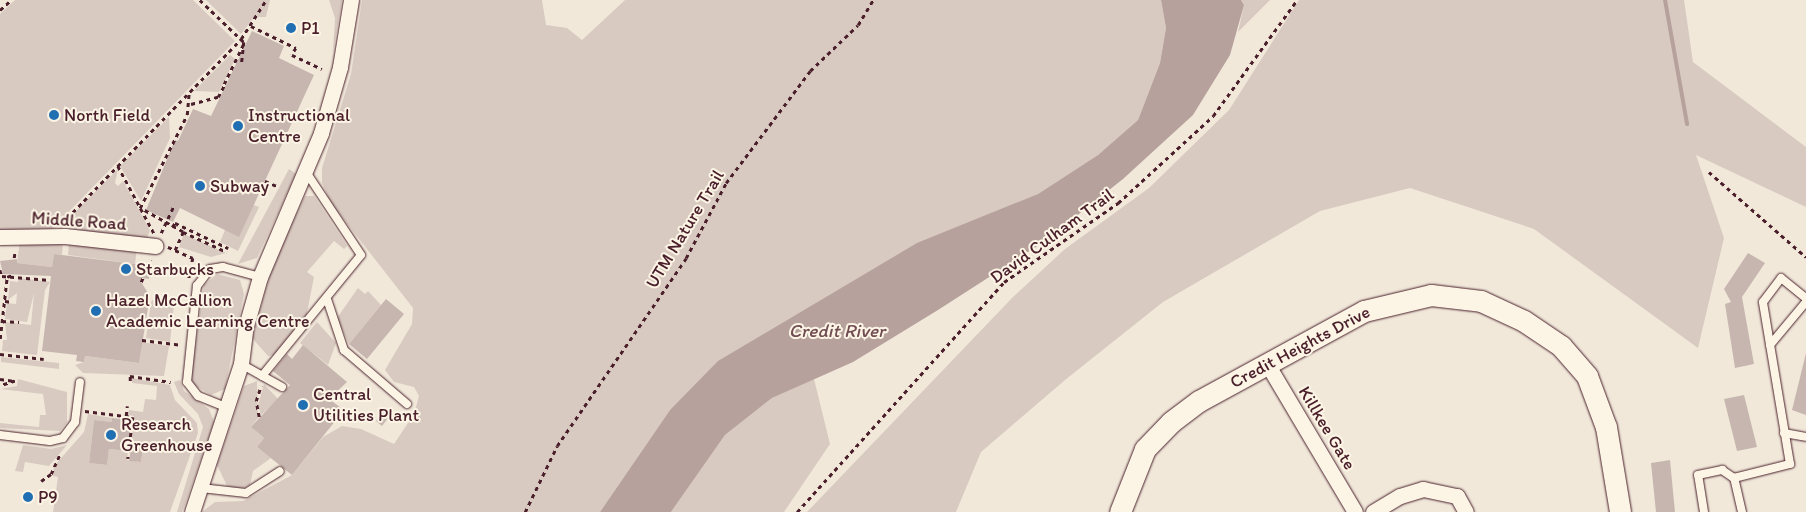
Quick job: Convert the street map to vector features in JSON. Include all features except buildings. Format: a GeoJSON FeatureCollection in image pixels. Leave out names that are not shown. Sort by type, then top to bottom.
{"type":"FeatureCollection","features":[{"type":"Feature","properties":{"kind":"street"},"geometry":{"type":"LineString","coordinates":[[192,512],[241,364],[246,326],[260,277],[306,172],[334,93],[351,0]]}},
{"type":"Feature","properties":{"kind":"street","name":"Middle Road"},"geometry":{"type":"LineString","coordinates":[[0,237],[66,236],[156,246]]}},
{"type":"Feature","properties":{"kind":"street","name":"Credit Heights Drive"},"geometry":{"type":"LineString","coordinates":[[1120,512],[1145,449],[1171,422],[1266,362],[1377,307],[1431,295],[1481,301],[1524,321],[1561,346],[1587,376],[1606,427],[1620,512]]}},
{"type":"Feature","properties":{"kind":"street","name":"Killkee Gate"},"geometry":{"type":"LineString","coordinates":[[1266,362],[1355,512]]}},
{"type":"Feature","properties":{"kind":"street"},"geometry":{"type":"LineString","coordinates":[[1373,512],[1400,496],[1422,489],[1457,496],[1466,512]]}},
{"type":"Feature","properties":{"kind":"lane"},"geometry":{"type":"LineString","coordinates":[[264,377],[361,255],[306,172]]}},
{"type":"Feature","properties":{"kind":"lane"},"geometry":{"type":"LineString","coordinates":[[228,408],[198,396],[187,382],[197,286],[210,270],[223,267],[260,277]]}},
{"type":"Feature","properties":{"kind":"lane"},"geometry":{"type":"LineString","coordinates":[[1734,478],[1790,464],[1763,302],[1781,278],[1806,298]]}},
{"type":"Feature","properties":{"kind":"lane"},"geometry":{"type":"LineString","coordinates":[[327,299],[344,350],[407,404]]}},
{"type":"Feature","properties":{"kind":"lane"},"geometry":{"type":"LineString","coordinates":[[1770,345],[1806,302]]}},
{"type":"Feature","properties":{"kind":"lane"},"geometry":{"type":"LineString","coordinates":[[241,364],[282,387]]}},
{"type":"Feature","properties":{"kind":"lane"},"geometry":{"type":"LineString","coordinates":[[0,435],[50,441],[63,438],[75,422],[80,382]]}},
{"type":"Feature","properties":{"kind":"lane"},"geometry":{"type":"LineString","coordinates":[[1784,432],[1806,437]]}},
{"type":"Feature","properties":{"kind":"lane"},"geometry":{"type":"LineString","coordinates":[[1704,512],[1698,475],[1722,470],[1734,478],[1742,512]]}},
{"type":"Feature","properties":{"kind":"lane"},"geometry":{"type":"LineString","coordinates":[[201,488],[246,493],[280,471]]}},
{"type":"Feature","properties":{"kind":"path"},"geometry":{"type":"LineString","coordinates":[[0,10],[11,0]]}},
{"type":"Feature","properties":{"kind":"path"},"geometry":{"type":"LineString","coordinates":[[200,0],[244,42]]}},
{"type":"Feature","properties":{"kind":"path"},"geometry":{"type":"LineString","coordinates":[[67,218],[241,39],[266,0]]}},
{"type":"Feature","properties":{"kind":"path","name":"UTM Nature Trail"},"geometry":{"type":"LineString","coordinates":[[525,512],[557,446],[686,258],[726,183],[810,71],[858,25],[873,0]]}},
{"type":"Feature","properties":{"kind":"path","name":"David Culham Trail"},"geometry":{"type":"LineString","coordinates":[[797,512],[1004,282],[1118,203],[1176,154],[1213,116],[1297,0]]}},
{"type":"Feature","properties":{"kind":"path"},"geometry":{"type":"LineString","coordinates":[[251,26],[296,48],[292,54],[322,69]]}},
{"type":"Feature","properties":{"kind":"path"},"geometry":{"type":"LineString","coordinates":[[242,62],[244,42]]}},
{"type":"Feature","properties":{"kind":"path"},"geometry":{"type":"LineString","coordinates":[[191,104],[218,97],[244,42]]}},
{"type":"Feature","properties":{"kind":"path"},"geometry":{"type":"LineString","coordinates":[[140,208],[191,104],[188,92]]}},
{"type":"Feature","properties":{"kind":"path"},"geometry":{"type":"LineString","coordinates":[[118,166],[158,240],[174,205]]}},
{"type":"Feature","properties":{"kind":"path"},"geometry":{"type":"LineString","coordinates":[[1709,172],[1806,257]]}},
{"type":"Feature","properties":{"kind":"path"},"geometry":{"type":"LineString","coordinates":[[265,181],[279,187]]}},
{"type":"Feature","properties":{"kind":"path"},"geometry":{"type":"LineString","coordinates":[[140,208],[166,223],[183,232],[227,250],[177,224],[172,226]]}},
{"type":"Feature","properties":{"kind":"path"},"geometry":{"type":"LineString","coordinates":[[183,232],[175,250],[193,258],[189,281]]}},
{"type":"Feature","properties":{"kind":"path"},"geometry":{"type":"LineString","coordinates":[[140,282],[156,246]]}},
{"type":"Feature","properties":{"kind":"path"},"geometry":{"type":"LineString","coordinates":[[0,270],[8,277],[50,280]]}},
{"type":"Feature","properties":{"kind":"path"},"geometry":{"type":"LineString","coordinates":[[0,339],[8,277]]}},
{"type":"Feature","properties":{"kind":"path"},"geometry":{"type":"LineString","coordinates":[[5,301],[13,302]]}},
{"type":"Feature","properties":{"kind":"path"},"geometry":{"type":"LineString","coordinates":[[2,320],[19,322]]}},
{"type":"Feature","properties":{"kind":"path"},"geometry":{"type":"LineString","coordinates":[[142,340],[181,345]]}},
{"type":"Feature","properties":{"kind":"path"},"geometry":{"type":"LineString","coordinates":[[0,354],[44,359]]}},
{"type":"Feature","properties":{"kind":"path"},"geometry":{"type":"LineString","coordinates":[[130,382],[130,376],[171,382]]}},
{"type":"Feature","properties":{"kind":"path"},"geometry":{"type":"LineString","coordinates":[[260,417],[256,401],[264,377]]}},
{"type":"Feature","properties":{"kind":"path"},"geometry":{"type":"LineString","coordinates":[[0,379],[16,381],[0,386]]}},
{"type":"Feature","properties":{"kind":"path"},"geometry":{"type":"LineString","coordinates":[[126,416],[127,406]]}},
{"type":"Feature","properties":{"kind":"path"},"geometry":{"type":"LineString","coordinates":[[86,412],[133,417],[128,458]]}},
{"type":"Feature","properties":{"kind":"path"},"geometry":{"type":"LineString","coordinates":[[41,481],[51,474],[60,454]]}},
{"type":"Feature","properties":{"kind":"shaded area","name":"North Field"},"geometry":{"type":"Polygon","coordinates":[[[15,0],[193,0],[235,41],[52,229],[0,230],[0,14],[15,0]]]}},
{"type":"Feature","properties":{"kind":"shaded area"},"geometry":{"type":"Polygon","coordinates":[[[206,0],[270,0],[266,17],[254,17],[241,34],[206,0]]]}},
{"type":"Feature","properties":{"kind":"shaded area"},"geometry":{"type":"Polygon","coordinates":[[[329,0],[342,0],[333,52],[335,18],[329,0]]]}},
{"type":"Feature","properties":{"kind":"shaded area"},"geometry":{"type":"Polygon","coordinates":[[[362,0],[542,0],[546,25],[567,28],[582,40],[625,0],[1161,0],[1166,28],[1160,63],[1138,120],[1098,155],[1038,194],[987,216],[670,410],[600,512],[202,512],[215,502],[243,501],[292,475],[323,437],[342,426],[361,429],[394,444],[414,414],[419,396],[414,387],[394,382],[385,370],[412,324],[413,308],[331,203],[322,183],[322,168],[351,74],[362,0]]]}},
{"type":"Feature","properties":{"kind":"shaded area"},"geometry":{"type":"Polygon","coordinates":[[[1241,0],[1270,0],[1238,32],[1244,5],[1241,0]]]}},
{"type":"Feature","properties":{"kind":"shaded area"},"geometry":{"type":"Polygon","coordinates":[[[1299,0],[1684,0],[1693,62],[1806,147],[1806,207],[1696,155],[1724,238],[1698,348],[1534,229],[1410,188],[1320,211],[1163,302],[1065,380],[981,452],[956,512],[807,512],[1013,297],[1065,249],[1149,188],[1229,110],[1299,0]]]}},
{"type":"Feature","properties":{"kind":"shaded area"},"geometry":{"type":"Polygon","coordinates":[[[230,55],[235,59],[219,92],[194,91],[230,55]]]}},
{"type":"Feature","properties":{"kind":"shaded area"},"geometry":{"type":"Polygon","coordinates":[[[169,117],[170,138],[141,201],[120,166],[169,117]]]}},
{"type":"Feature","properties":{"kind":"shaded area"},"geometry":{"type":"Polygon","coordinates":[[[118,169],[115,183],[118,186],[123,181],[150,230],[147,239],[71,229],[72,215],[118,169]]]}},
{"type":"Feature","properties":{"kind":"shaded area"},"geometry":{"type":"Polygon","coordinates":[[[289,169],[296,174],[257,258],[238,264],[289,169]]]}},
{"type":"Feature","properties":{"kind":"shaded area"},"geometry":{"type":"Polygon","coordinates":[[[305,196],[314,196],[347,246],[344,249],[334,241],[307,272],[314,277],[306,318],[275,355],[268,356],[252,338],[273,264],[305,196]]]}},
{"type":"Feature","properties":{"kind":"shaded area"},"geometry":{"type":"Polygon","coordinates":[[[254,205],[259,207],[238,251],[220,242],[225,230],[254,205]]]}},
{"type":"Feature","properties":{"kind":"shaded area"},"geometry":{"type":"Polygon","coordinates":[[[184,234],[226,253],[211,257],[179,247],[184,234]]]}},
{"type":"Feature","properties":{"kind":"shaded area"},"geometry":{"type":"Polygon","coordinates":[[[20,240],[63,243],[62,255],[54,254],[52,267],[17,263],[20,240]]]}},
{"type":"Feature","properties":{"kind":"shaded area"},"geometry":{"type":"Polygon","coordinates":[[[69,243],[137,249],[135,264],[68,255],[69,243]]]}},
{"type":"Feature","properties":{"kind":"shaded area"},"geometry":{"type":"Polygon","coordinates":[[[217,274],[240,280],[244,294],[225,389],[211,395],[194,385],[191,376],[204,285],[217,274]]]}},
{"type":"Feature","properties":{"kind":"shaded area"},"geometry":{"type":"Polygon","coordinates":[[[19,278],[50,282],[45,290],[37,355],[2,351],[3,340],[7,340],[5,322],[31,325],[34,293],[27,322],[5,319],[7,303],[16,304],[17,293],[8,300],[10,281],[18,282],[19,278]]]}},
{"type":"Feature","properties":{"kind":"shaded area"},"geometry":{"type":"Polygon","coordinates":[[[358,288],[365,294],[368,291],[381,305],[349,344],[337,318],[358,288]]]}},
{"type":"Feature","properties":{"kind":"shaded area"},"geometry":{"type":"Polygon","coordinates":[[[157,296],[174,305],[170,342],[146,338],[151,302],[157,296]]]}},
{"type":"Feature","properties":{"kind":"shaded area"},"geometry":{"type":"Polygon","coordinates":[[[317,322],[336,343],[328,365],[300,343],[317,322]]]}},
{"type":"Feature","properties":{"kind":"shaded area"},"geometry":{"type":"Polygon","coordinates":[[[142,342],[169,346],[164,376],[83,373],[75,365],[84,362],[85,356],[139,363],[142,342]]]}},
{"type":"Feature","properties":{"kind":"shaded area"},"geometry":{"type":"Polygon","coordinates":[[[1,357],[59,363],[59,369],[1,362],[1,357]]]}},
{"type":"Feature","properties":{"kind":"shaded area"},"geometry":{"type":"Polygon","coordinates":[[[132,378],[170,385],[175,400],[197,423],[198,433],[170,512],[53,512],[58,477],[53,476],[54,466],[84,432],[88,414],[112,418],[112,422],[94,420],[89,463],[107,465],[109,449],[128,451],[127,460],[141,462],[143,448],[131,447],[134,416],[128,415],[129,410],[143,412],[145,399],[156,400],[157,386],[132,383],[132,378]]]}},
{"type":"Feature","properties":{"kind":"shaded area"},"geometry":{"type":"Polygon","coordinates":[[[18,379],[67,392],[67,422],[60,431],[0,428],[0,423],[39,427],[40,415],[46,415],[43,394],[0,389],[17,386],[18,379]]]}},
{"type":"Feature","properties":{"kind":"shaded area"},"geometry":{"type":"Polygon","coordinates":[[[814,379],[830,444],[784,512],[671,512],[725,435],[772,398],[814,379]]]}},
{"type":"Feature","properties":{"kind":"shaded area"},"geometry":{"type":"Polygon","coordinates":[[[180,380],[184,391],[209,409],[214,422],[182,512],[177,512],[203,427],[198,414],[179,394],[174,382],[180,380]]]}},
{"type":"Feature","properties":{"kind":"shaded area"},"geometry":{"type":"Polygon","coordinates":[[[257,381],[258,418],[251,427],[264,438],[257,447],[271,458],[253,471],[250,485],[239,490],[228,488],[217,465],[244,386],[257,381]]]}},
{"type":"Feature","properties":{"kind":"shaded area"},"geometry":{"type":"Polygon","coordinates":[[[264,384],[278,399],[261,415],[258,405],[264,384]]]}},
{"type":"Feature","properties":{"kind":"shaded area"},"geometry":{"type":"Polygon","coordinates":[[[23,445],[51,449],[67,445],[49,466],[25,462],[23,472],[15,471],[23,445]]]}},
{"type":"Feature","properties":{"kind":"water","name":"Credit River"},"geometry":{"type":"Polygon","coordinates":[[[1161,0],[1241,0],[1244,5],[1230,55],[1193,115],[1123,179],[1045,241],[938,310],[853,362],[772,398],[725,435],[671,512],[600,512],[670,410],[718,361],[917,243],[1038,194],[1098,155],[1138,120],[1160,63],[1166,28],[1161,0]]]}},
{"type":"Feature","properties":{"kind":"waterway"},"geometry":{"type":"LineString","coordinates":[[1665,0],[1687,124]]}},
{"type":"Feature","properties":{"kind":"place","name":"P1"},"geometry":{"type":"Point","coordinates":[291,28]}},
{"type":"Feature","properties":{"kind":"place","name":"North Field"},"geometry":{"type":"Point","coordinates":[54,115]}},
{"type":"Feature","properties":{"kind":"place","name":"Instructional Centre"},"geometry":{"type":"Point","coordinates":[238,126]}},
{"type":"Feature","properties":{"kind":"place","name":"Subway"},"geometry":{"type":"Point","coordinates":[200,186]}},
{"type":"Feature","properties":{"kind":"place","name":"Starbucks"},"geometry":{"type":"Point","coordinates":[126,269]}},
{"type":"Feature","properties":{"kind":"place","name":"Hazel McCallion Academic Learning Centre"},"geometry":{"type":"Point","coordinates":[96,311]}},
{"type":"Feature","properties":{"kind":"place","name":"Central Utilities Plant"},"geometry":{"type":"Point","coordinates":[303,405]}},
{"type":"Feature","properties":{"kind":"place","name":"Research Greenhouse"},"geometry":{"type":"Point","coordinates":[111,435]}},
{"type":"Feature","properties":{"kind":"place","name":"P9"},"geometry":{"type":"Point","coordinates":[28,497]}}]}
